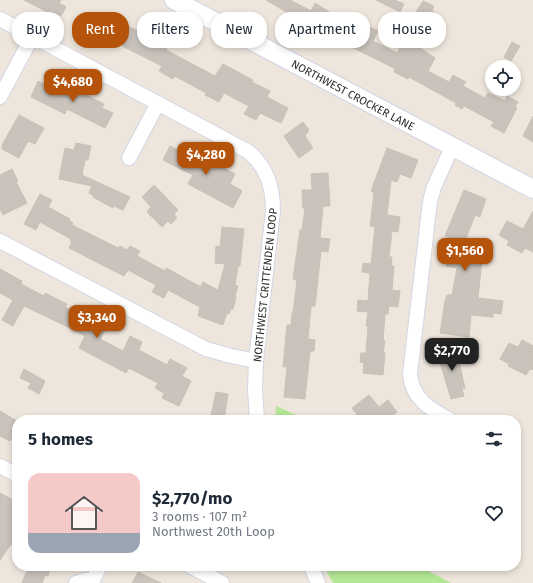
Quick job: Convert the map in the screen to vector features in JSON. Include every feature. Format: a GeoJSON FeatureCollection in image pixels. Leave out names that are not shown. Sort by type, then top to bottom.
{"type":"FeatureCollection","features":[{"type":"Feature","properties":{"kind":"street","name":"NORTHWEST CROCKER LANE"},"geometry":{"type":"LineString","coordinates":[[174,0],[533,189]]}},
{"type":"Feature","properties":{"kind":"street","name":"NORTHWEST CRITTENDEN LOOP"},"geometry":{"type":"LineString","coordinates":[[0,19],[12,26]]}},
{"type":"Feature","properties":{"kind":"street"},"geometry":{"type":"LineString","coordinates":[[0,97],[26,48]]}},
{"type":"Feature","properties":{"kind":"street","name":"NORTHWEST CRITTENDEN LOOP"},"geometry":{"type":"LineString","coordinates":[[53,48],[249,152],[260,163],[269,180],[273,211],[256,361],[255,389],[257,415]]}},
{"type":"Feature","properties":{"kind":"street"},"geometry":{"type":"LineString","coordinates":[[129,158],[158,103]]}},
{"type":"Feature","properties":{"kind":"street"},"geometry":{"type":"LineString","coordinates":[[440,415],[432,411],[417,397],[413,390],[410,374],[430,201],[434,187],[452,147]]}},
{"type":"Feature","properties":{"kind":"street"},"geometry":{"type":"LineString","coordinates":[[0,241],[206,349],[256,361]]}},
{"type":"Feature","properties":{"kind":"street"},"geometry":{"type":"LineString","coordinates":[[0,466],[12,472]]}},
{"type":"Feature","properties":{"kind":"street"},"geometry":{"type":"LineString","coordinates":[[76,583],[81,581],[92,582],[98,571]]}},
{"type":"Feature","properties":{"kind":"street"},"geometry":{"type":"LineString","coordinates":[[199,571],[222,583]]}},
{"type":"Feature","properties":{"kind":"street"},"geometry":{"type":"LineString","coordinates":[[313,571],[318,583]]}},
{"type":"Feature","properties":{"kind":"green space"},"geometry":{"type":"Polygon","coordinates":[[[276,406],[296,415],[275,415],[276,406]]]}},
{"type":"Feature","properties":{"kind":"green space"},"geometry":{"type":"Polygon","coordinates":[[[327,571],[428,571],[451,583],[333,583],[327,571]]]}},
{"type":"Feature","properties":{"kind":"building"},"geometry":{"type":"Polygon","coordinates":[[[24,0],[61,0],[59,3],[66,7],[63,12],[47,12],[24,0]]]}},
{"type":"Feature","properties":{"kind":"building"},"geometry":{"type":"Polygon","coordinates":[[[266,0],[290,0],[311,11],[315,3],[329,12],[286,12],[266,0]]]}},
{"type":"Feature","properties":{"kind":"building"},"geometry":{"type":"Polygon","coordinates":[[[376,0],[395,0],[404,4],[400,12],[376,0]]]}},
{"type":"Feature","properties":{"kind":"building"},"geometry":{"type":"Polygon","coordinates":[[[423,1],[434,6],[432,10],[434,12],[416,12],[423,1]]]}},
{"type":"Feature","properties":{"kind":"building"},"geometry":{"type":"Polygon","coordinates":[[[129,26],[137,30],[137,48],[167,48],[166,50],[215,76],[223,64],[270,91],[267,97],[288,108],[281,123],[260,113],[256,120],[244,114],[249,106],[224,93],[219,102],[175,76],[173,79],[159,71],[162,66],[126,48],[129,48],[129,26]]]}},
{"type":"Feature","properties":{"kind":"building"},"geometry":{"type":"Polygon","coordinates":[[[370,27],[378,31],[373,41],[378,44],[378,48],[387,48],[397,53],[400,48],[420,48],[435,58],[428,71],[449,82],[453,75],[466,82],[463,86],[485,98],[486,96],[494,96],[505,101],[507,96],[518,102],[515,107],[517,108],[504,133],[491,126],[494,122],[464,106],[462,109],[455,105],[456,103],[409,77],[408,79],[394,72],[395,69],[353,48],[370,48],[370,27]]]}},
{"type":"Feature","properties":{"kind":"building"},"geometry":{"type":"Polygon","coordinates":[[[512,42],[520,46],[512,60],[504,57],[512,42]]]}},
{"type":"Feature","properties":{"kind":"building"},"geometry":{"type":"Polygon","coordinates":[[[38,81],[60,92],[65,84],[104,104],[102,108],[113,113],[105,128],[67,109],[65,114],[31,97],[38,81]]]}},
{"type":"Feature","properties":{"kind":"building"},"geometry":{"type":"Polygon","coordinates":[[[19,115],[44,128],[35,144],[28,141],[19,158],[2,149],[2,145],[19,115]]]}},
{"type":"Feature","properties":{"kind":"building"},"geometry":{"type":"Polygon","coordinates":[[[533,116],[533,142],[523,136],[533,116]]]}},
{"type":"Feature","properties":{"kind":"building"},"geometry":{"type":"Polygon","coordinates":[[[303,122],[309,130],[305,136],[313,148],[299,158],[284,136],[303,122]]]}},
{"type":"Feature","properties":{"kind":"building"},"geometry":{"type":"Polygon","coordinates":[[[76,143],[91,146],[88,160],[85,160],[82,175],[130,197],[123,210],[114,206],[113,208],[93,197],[94,196],[89,193],[92,186],[59,179],[65,148],[74,150],[76,143]]]}},
{"type":"Feature","properties":{"kind":"building"},"geometry":{"type":"Polygon","coordinates":[[[170,146],[191,157],[194,152],[235,174],[230,184],[242,191],[233,208],[188,184],[193,175],[163,160],[170,146]]]}},
{"type":"Feature","properties":{"kind":"building"},"geometry":{"type":"Polygon","coordinates":[[[387,148],[418,160],[411,178],[400,174],[397,182],[391,180],[387,215],[400,217],[398,232],[392,231],[389,257],[392,257],[391,266],[394,266],[392,290],[400,291],[398,307],[389,306],[388,314],[385,314],[383,341],[385,341],[383,352],[385,353],[383,375],[363,373],[364,363],[360,362],[361,353],[366,353],[368,326],[366,326],[368,312],[357,311],[358,300],[368,301],[370,273],[362,272],[363,263],[371,264],[375,227],[370,226],[374,193],[371,191],[387,148]]]}},
{"type":"Feature","properties":{"kind":"building"},"geometry":{"type":"Polygon","coordinates":[[[12,169],[18,181],[16,182],[27,203],[3,215],[0,209],[0,175],[12,169]]]}},
{"type":"Feature","properties":{"kind":"building"},"geometry":{"type":"Polygon","coordinates":[[[328,173],[330,206],[323,206],[320,238],[330,239],[328,252],[321,251],[315,306],[311,306],[308,339],[315,340],[314,351],[310,351],[305,399],[284,397],[287,367],[283,367],[287,325],[291,325],[293,313],[297,280],[293,279],[300,230],[302,230],[305,208],[303,208],[302,190],[312,190],[311,174],[328,173]]]}},
{"type":"Feature","properties":{"kind":"building"},"geometry":{"type":"Polygon","coordinates":[[[154,185],[178,210],[174,214],[177,218],[171,224],[168,221],[162,227],[147,212],[151,207],[142,197],[154,185]]]}},
{"type":"Feature","properties":{"kind":"building"},"geometry":{"type":"Polygon","coordinates":[[[464,190],[486,199],[480,217],[475,215],[464,244],[472,245],[470,257],[482,259],[478,298],[503,301],[501,314],[493,313],[493,317],[471,315],[469,337],[440,333],[445,301],[447,295],[452,295],[457,268],[446,266],[448,256],[445,255],[448,237],[445,236],[464,190]]]}},
{"type":"Feature","properties":{"kind":"building"},"geometry":{"type":"Polygon","coordinates":[[[40,194],[52,200],[48,207],[70,219],[69,220],[73,223],[72,225],[118,248],[120,246],[127,250],[130,246],[140,251],[137,256],[165,271],[166,268],[201,287],[203,282],[218,290],[225,264],[215,263],[216,246],[220,247],[222,227],[244,229],[240,266],[238,266],[235,285],[238,286],[236,297],[233,309],[231,309],[229,314],[227,313],[223,325],[198,316],[200,307],[168,290],[164,298],[152,292],[156,285],[128,270],[124,276],[69,248],[72,241],[70,241],[71,239],[40,222],[36,230],[24,224],[40,194]]]}},
{"type":"Feature","properties":{"kind":"building"},"geometry":{"type":"Polygon","coordinates":[[[533,211],[533,252],[525,248],[522,253],[507,245],[509,241],[499,235],[507,221],[523,229],[533,211]]]}},
{"type":"Feature","properties":{"kind":"building"},"geometry":{"type":"Polygon","coordinates":[[[0,269],[22,281],[21,284],[44,296],[45,293],[67,304],[65,307],[76,312],[74,316],[90,325],[93,318],[108,325],[100,339],[123,351],[130,336],[142,342],[139,350],[167,365],[170,359],[187,368],[182,376],[191,381],[179,406],[162,398],[164,393],[155,388],[158,383],[129,368],[126,373],[79,348],[85,336],[68,327],[24,306],[13,326],[2,320],[13,300],[0,293],[0,269]]]}},
{"type":"Feature","properties":{"kind":"building"},"geometry":{"type":"Polygon","coordinates":[[[522,340],[533,346],[533,370],[530,369],[526,375],[508,366],[509,364],[500,359],[509,343],[518,347],[522,340]]]}},
{"type":"Feature","properties":{"kind":"building"},"geometry":{"type":"Polygon","coordinates":[[[456,348],[465,388],[462,389],[464,396],[451,399],[437,352],[456,348]]]}},
{"type":"Feature","properties":{"kind":"building"},"geometry":{"type":"Polygon","coordinates":[[[24,369],[45,381],[39,394],[28,388],[31,383],[20,378],[24,369]]]}},
{"type":"Feature","properties":{"kind":"building"},"geometry":{"type":"Polygon","coordinates":[[[216,392],[228,394],[225,415],[211,415],[216,392]]]}},
{"type":"Feature","properties":{"kind":"building"},"geometry":{"type":"Polygon","coordinates":[[[369,395],[379,407],[388,400],[397,412],[393,415],[357,415],[352,408],[369,395]]]}},
{"type":"Feature","properties":{"kind":"building"},"geometry":{"type":"Polygon","coordinates":[[[0,411],[12,418],[12,438],[10,441],[0,436],[0,411]]]}},
{"type":"Feature","properties":{"kind":"building"},"geometry":{"type":"Polygon","coordinates":[[[0,493],[12,499],[12,545],[11,544],[0,560],[0,493]]]}},
{"type":"Feature","properties":{"kind":"building"},"geometry":{"type":"Polygon","coordinates":[[[27,571],[50,571],[48,576],[45,575],[42,583],[22,583],[27,571]]]}},
{"type":"Feature","properties":{"kind":"building"},"geometry":{"type":"Polygon","coordinates":[[[138,572],[161,583],[132,583],[138,572]]]}}]}
